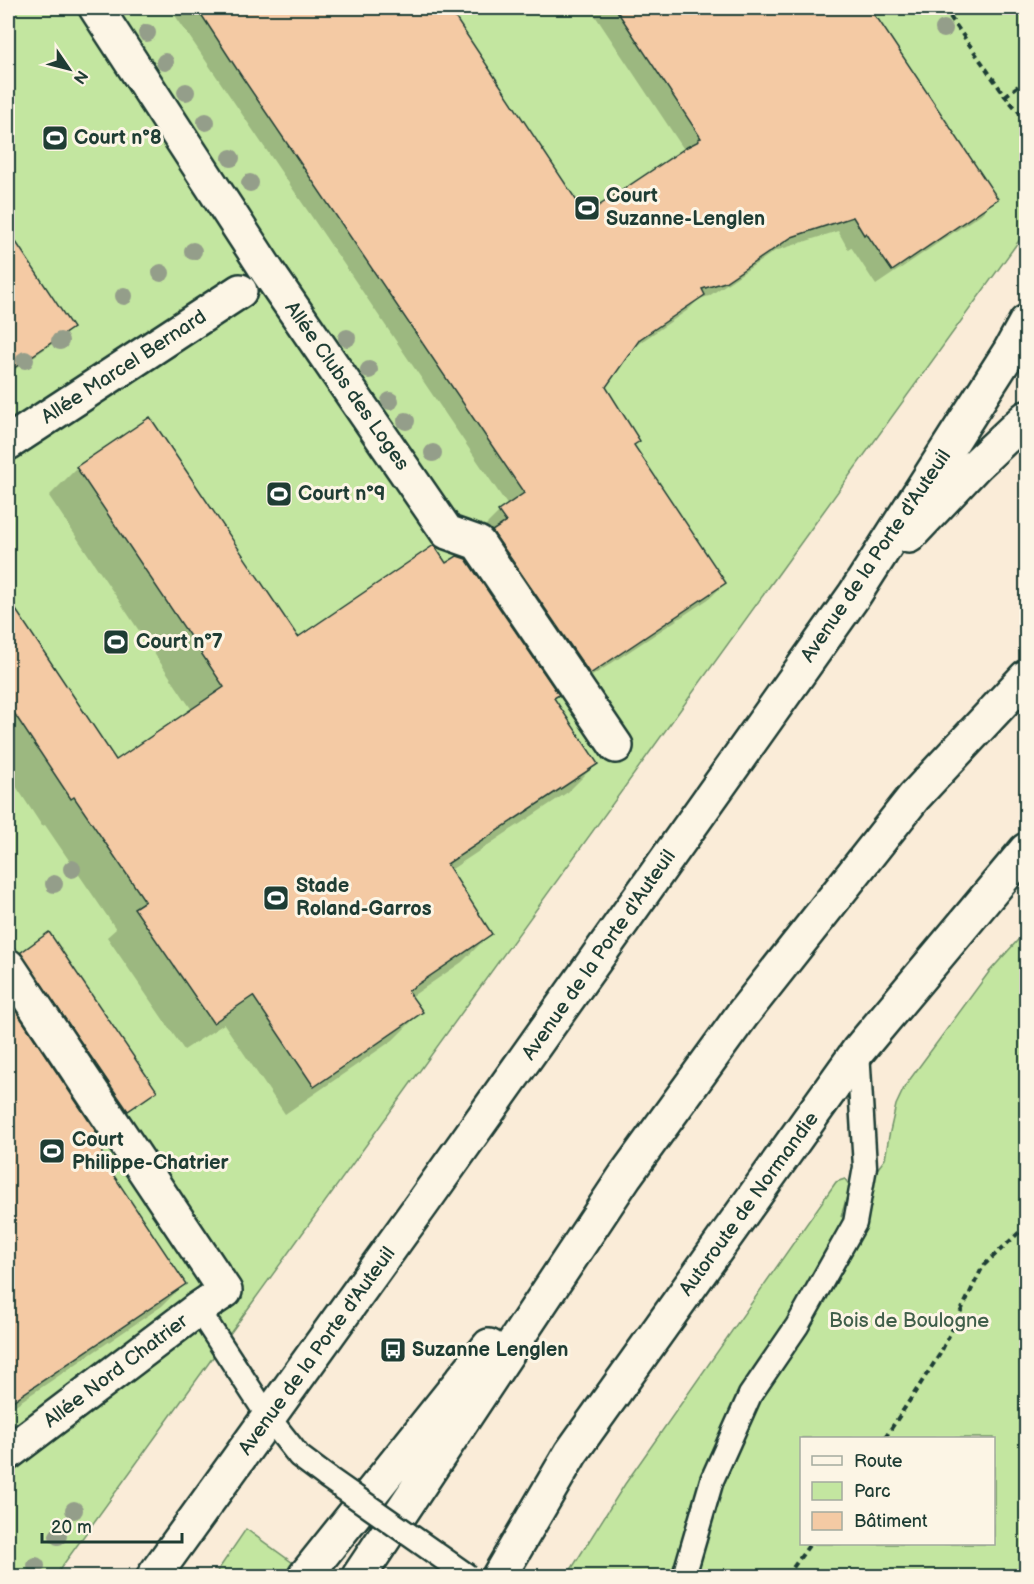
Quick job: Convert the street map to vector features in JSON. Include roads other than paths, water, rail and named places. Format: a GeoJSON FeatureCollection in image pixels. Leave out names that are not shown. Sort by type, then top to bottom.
{"type":"FeatureCollection","features":[{"type":"Feature","properties":{"kind":"main road","name":"Allée Clubs des Loges"},"geometry":{"type":"LineString","coordinates":[[96,8],[268,272],[447,532],[478,543],[616,746]]}},
{"type":"Feature","properties":{"kind":"main road","name":"Allée Marcel Bernard"},"geometry":{"type":"LineString","coordinates":[[8,443],[240,291]]}},
{"type":"Feature","properties":{"kind":"main road","name":"Avenue de la Porte d'Auteuil"},"geometry":{"type":"LineString","coordinates":[[154,1576],[269,1418],[855,594],[1004,361],[1026,322]]}},
{"type":"Feature","properties":{"kind":"main road"},"geometry":{"type":"LineString","coordinates":[[855,594],[976,465],[1026,418]]}},
{"type":"Feature","properties":{"kind":"main road"},"geometry":{"type":"LineString","coordinates":[[359,1576],[625,1176],[742,1015],[914,797],[1026,677]]}},
{"type":"Feature","properties":{"kind":"main road","name":"Autoroute de Normandie"},"geometry":{"type":"LineString","coordinates":[[499,1576],[571,1453],[858,1051],[1026,850]]}},
{"type":"Feature","properties":{"kind":"main road","name":"Allée Nord Chatrier"},"geometry":{"type":"LineString","coordinates":[[8,966],[225,1290],[8,1453]]}},
{"type":"Feature","properties":{"kind":"main road"},"geometry":{"type":"LineString","coordinates":[[305,1576],[625,1176]]}},
{"type":"Feature","properties":{"kind":"lane"},"geometry":{"type":"LineString","coordinates":[[684,1576],[712,1480],[750,1395],[797,1326],[855,1223],[865,1167],[858,1051]]}},
{"type":"Feature","properties":{"kind":"lane"},"geometry":{"type":"LineString","coordinates":[[198,1309],[269,1418],[299,1456],[468,1576]]}},
{"type":"Feature","properties":{"kind":"place","name":"Court n°8"},"geometry":{"type":"Point","coordinates":[55,138]}},
{"type":"Feature","properties":{"kind":"place","name":"Court Suzanne-Lenglen"},"geometry":{"type":"Point","coordinates":[587,208]}},
{"type":"Feature","properties":{"kind":"place","name":"Court n°9"},"geometry":{"type":"Point","coordinates":[279,494]}},
{"type":"Feature","properties":{"kind":"place","name":"Court n°7"},"geometry":{"type":"Point","coordinates":[116,642]}},
{"type":"Feature","properties":{"kind":"place","name":"Stade Roland-Garros"},"geometry":{"type":"Point","coordinates":[276,898]}},
{"type":"Feature","properties":{"kind":"place","name":"Court Philippe-Chatrier"},"geometry":{"type":"Point","coordinates":[52,1151]}},
{"type":"Feature","properties":{"kind":"place","name":"Suzanne Lenglen"},"geometry":{"type":"Point","coordinates":[393,1350]}},
{"type":"Feature","properties":{"kind":"park label","name":"Bois de Boulogne"},"geometry":{"type":"Point","coordinates":[909,1321]}}]}
